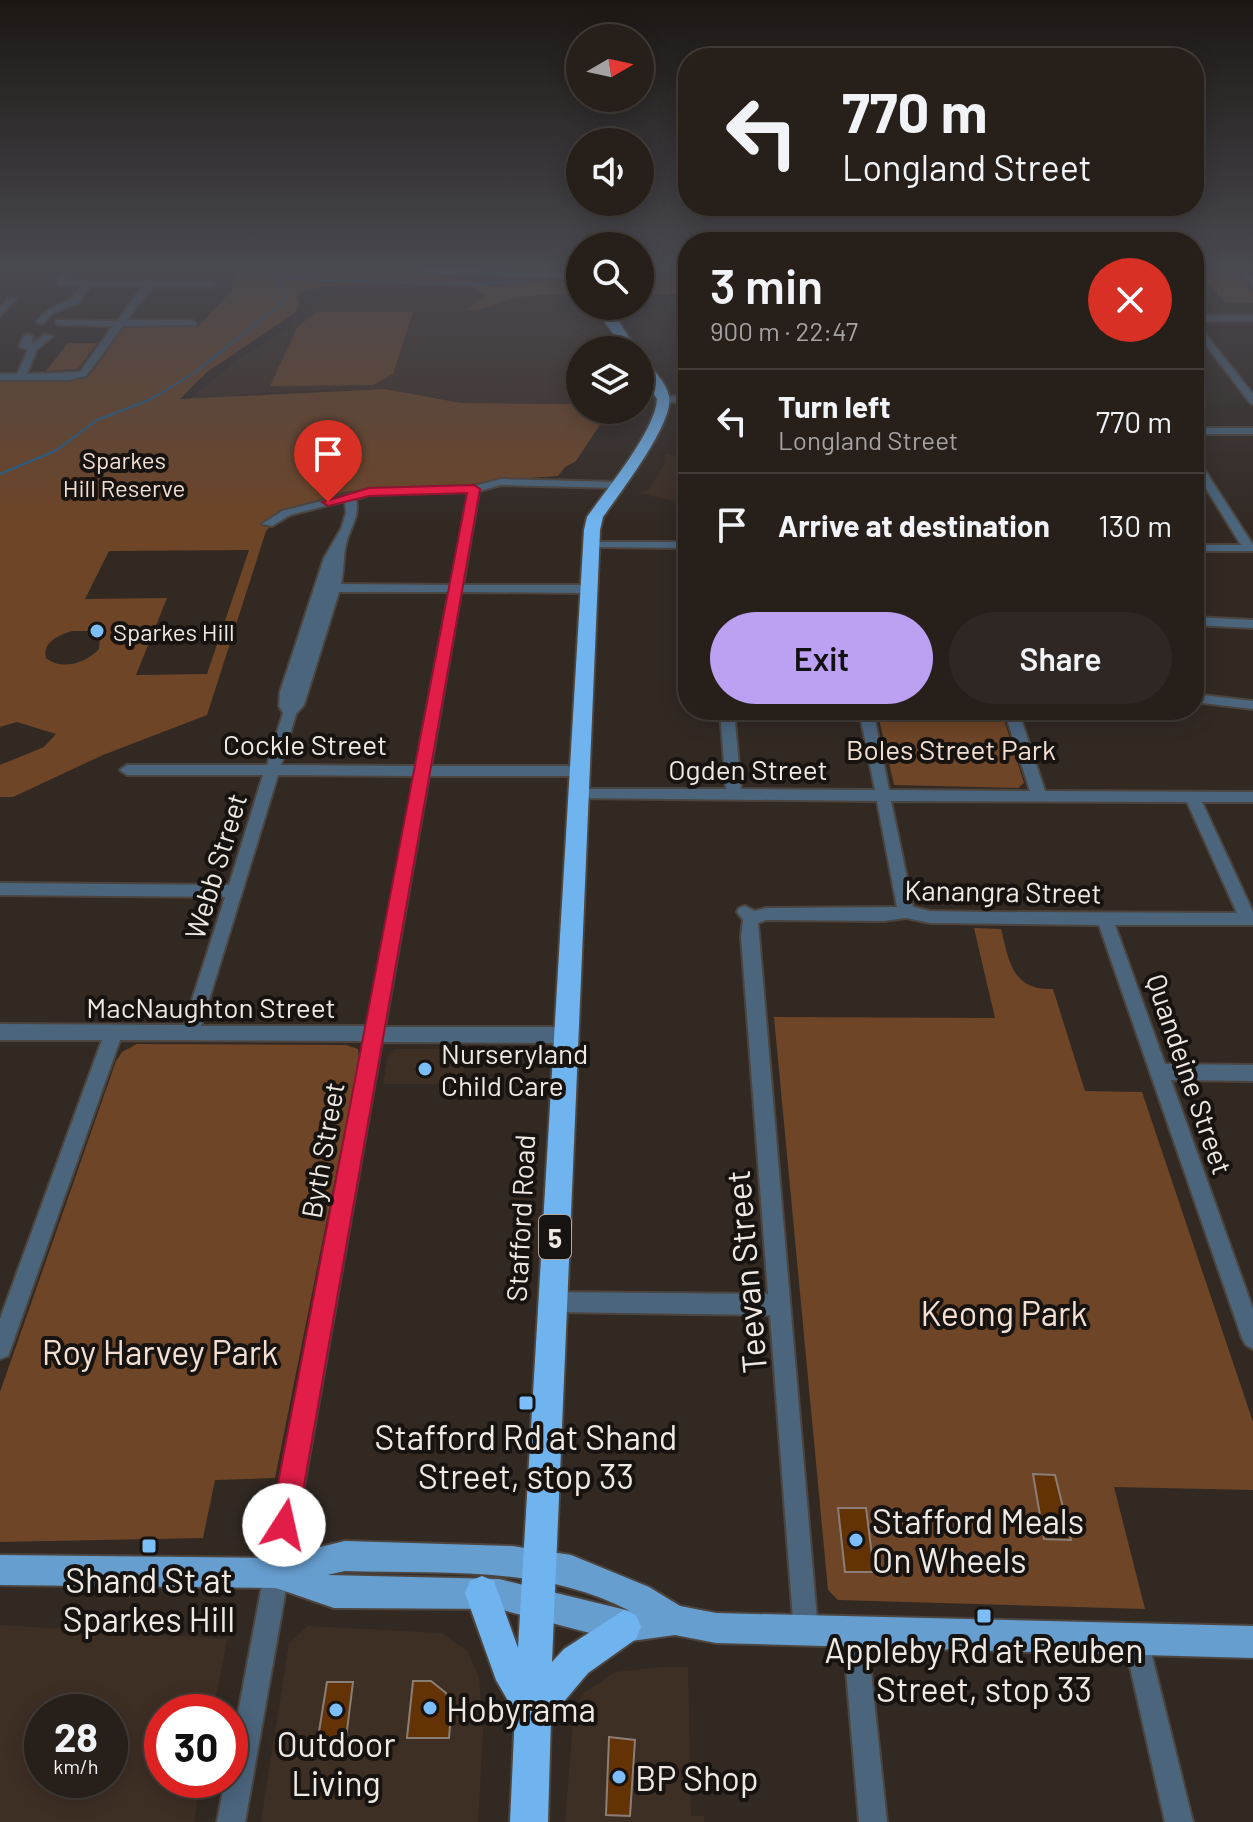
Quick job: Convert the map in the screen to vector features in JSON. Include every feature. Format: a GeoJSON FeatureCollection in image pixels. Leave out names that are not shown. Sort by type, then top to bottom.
{"type":"FeatureCollection","features":[{"type":"Feature","properties":{"kind":"highway"},"geometry":{"type":"LineString","coordinates":[[654,369],[676,399]]}},
{"type":"Feature","properties":{"kind":"highway"},"geometry":{"type":"LineString","coordinates":[[654,376],[676,399]]}},
{"type":"Feature","properties":{"kind":"highway","name":"Stafford Road"},"geometry":{"type":"LineString","coordinates":[[529,1822],[537,1602],[591,545],[594,521],[647,443],[647,437],[662,414],[676,399]]}},
{"type":"Feature","properties":{"kind":"highway"},"geometry":{"type":"LineString","coordinates":[[482,1593],[508,1668],[533,1710],[576,1661],[624,1627]]}},
{"type":"Feature","properties":{"kind":"main road"},"geometry":{"type":"LineString","coordinates":[[0,1570],[275,1573],[345,1556],[539,1563],[571,1570],[638,1598],[675,1620]]}},
{"type":"Feature","properties":{"kind":"main road"},"geometry":{"type":"LineString","coordinates":[[275,1573],[334,1593],[482,1593],[537,1602],[624,1627],[675,1620],[716,1628],[855,1634],[1253,1642]]}},
{"type":"Feature","properties":{"kind":"street"},"geometry":{"type":"LineString","coordinates":[[21,377],[30,355]]}},
{"type":"Feature","properties":{"kind":"street"},"geometry":{"type":"LineString","coordinates":[[0,377],[68,377],[88,370],[99,355]]}},
{"type":"Feature","properties":{"kind":"street"},"geometry":{"type":"LineString","coordinates":[[1219,355],[1253,401]]}},
{"type":"Feature","properties":{"kind":"street"},"geometry":{"type":"LineString","coordinates":[[1204,431],[1253,431]]}},
{"type":"Feature","properties":{"kind":"street"},"geometry":{"type":"LineString","coordinates":[[1204,476],[1251,548]]}},
{"type":"Feature","properties":{"kind":"street"},"geometry":{"type":"LineString","coordinates":[[268,524],[286,513],[369,492],[474,489],[501,482],[618,485]]}},
{"type":"Feature","properties":{"kind":"street","name":"Byth Street"},"geometry":{"type":"LineString","coordinates":[[231,1822],[474,489]]}},
{"type":"Feature","properties":{"kind":"street","name":"Webb Street"},"geometry":{"type":"LineString","coordinates":[[290,713],[286,706],[287,692],[330,558],[340,546],[352,510],[350,497]]}},
{"type":"Feature","properties":{"kind":"street"},"geometry":{"type":"LineString","coordinates":[[591,545],[678,545]]}},
{"type":"Feature","properties":{"kind":"street","name":"Webb Street"},"geometry":{"type":"LineString","coordinates":[[190,1034],[290,713],[297,705],[333,588],[342,558],[340,546]]}},
{"type":"Feature","properties":{"kind":"street"},"geometry":{"type":"LineString","coordinates":[[1204,548],[1251,548]]}},
{"type":"Feature","properties":{"kind":"street"},"geometry":{"type":"LineString","coordinates":[[333,588],[589,589]]}},
{"type":"Feature","properties":{"kind":"street"},"geometry":{"type":"LineString","coordinates":[[1204,622],[1253,624]]}},
{"type":"Feature","properties":{"kind":"street"},"geometry":{"type":"LineString","coordinates":[[1204,699],[1253,705]]}},
{"type":"Feature","properties":{"kind":"street"},"geometry":{"type":"LineString","coordinates":[[728,720],[734,794]]}},
{"type":"Feature","properties":{"kind":"street"},"geometry":{"type":"LineString","coordinates":[[868,720],[906,912]]}},
{"type":"Feature","properties":{"kind":"street"},"geometry":{"type":"LineString","coordinates":[[1014,720],[1039,796]]}},
{"type":"Feature","properties":{"kind":"street","name":"Cockle Street"},"geometry":{"type":"LineString","coordinates":[[127,770],[579,771]]}},
{"type":"Feature","properties":{"kind":"street","name":"Ogden Street"},"geometry":{"type":"LineString","coordinates":[[578,794],[1253,797]]}},
{"type":"Feature","properties":{"kind":"street"},"geometry":{"type":"LineString","coordinates":[[1192,797],[1251,919]]}},
{"type":"Feature","properties":{"kind":"street"},"geometry":{"type":"LineString","coordinates":[[0,889],[235,891]]}},
{"type":"Feature","properties":{"kind":"street","name":"Kanangra Street"},"geometry":{"type":"LineString","coordinates":[[748,915],[883,915],[906,912],[930,917],[1251,919]]}},
{"type":"Feature","properties":{"kind":"street","name":"Teevan Street"},"geometry":{"type":"LineString","coordinates":[[748,915],[806,1632]]}},
{"type":"Feature","properties":{"kind":"street","name":"Quandeine Street"},"geometry":{"type":"LineString","coordinates":[[1105,919],[1253,1338]]}},
{"type":"Feature","properties":{"kind":"street","name":"MacNaughton Street"},"geometry":{"type":"LineString","coordinates":[[0,1032],[566,1035]]}},
{"type":"Feature","properties":{"kind":"street"},"geometry":{"type":"LineString","coordinates":[[0,1348],[114,1032]]}},
{"type":"Feature","properties":{"kind":"street"},"geometry":{"type":"LineString","coordinates":[[1160,1072],[1253,1073]]}},
{"type":"Feature","properties":{"kind":"street"},"geometry":{"type":"LineString","coordinates":[[552,1302],[779,1305]]}},
{"type":"Feature","properties":{"kind":"street"},"geometry":{"type":"LineString","coordinates":[[855,1634],[873,1822]]}},
{"type":"Feature","properties":{"kind":"street"},"geometry":{"type":"LineString","coordinates":[[1136,1640],[1179,1822]]}},
{"type":"Feature","properties":{"kind":"shaded area"},"geometry":{"type":"Polygon","coordinates":[[[245,355],[566,355],[566,403],[461,403],[385,389],[273,392],[189,400],[245,355]]]}},
{"type":"Feature","properties":{"kind":"shaded area"},"geometry":{"type":"Polygon","coordinates":[[[666,454],[678,456],[678,502],[639,493],[649,489],[667,460],[666,454]]]}},
{"type":"Feature","properties":{"kind":"shaded area","name":"Nurseryland Child Care"},"geometry":{"type":"Polygon","coordinates":[[[395,1049],[466,1049],[462,1084],[383,1084],[388,1054],[395,1049]]]}},
{"type":"Feature","properties":{"kind":"shaded area"},"geometry":{"type":"Polygon","coordinates":[[[0,1625],[227,1639],[216,1694],[144,1694],[144,1798],[198,1798],[194,1822],[0,1822],[0,1625]]]}},
{"type":"Feature","properties":{"kind":"shaded area"},"geometry":{"type":"Polygon","coordinates":[[[308,1626],[441,1633],[468,1651],[479,1678],[483,1732],[478,1822],[261,1822],[289,1643],[308,1626]]]}},
{"type":"Feature","properties":{"kind":"shaded area"},"geometry":{"type":"Polygon","coordinates":[[[688,1667],[691,1816],[704,1816],[704,1822],[565,1822],[573,1722],[582,1694],[615,1672],[688,1667]]]}},
{"type":"Feature","properties":{"kind":"green space"},"geometry":{"type":"Polygon","coordinates":[[[59,355],[88,355],[78,369],[46,371],[59,355]]]}},
{"type":"Feature","properties":{"kind":"green space","name":"Sparkes Hill Reserve"},"geometry":{"type":"Polygon","coordinates":[[[104,355],[232,355],[207,372],[180,399],[385,389],[461,403],[566,404],[566,424],[600,424],[576,461],[565,467],[558,476],[501,480],[469,487],[372,488],[287,509],[266,531],[207,715],[103,755],[13,797],[0,797],[0,765],[44,747],[56,734],[17,722],[0,727],[0,379],[86,376],[104,355]],[[249,550],[109,551],[85,599],[167,598],[136,675],[207,674],[249,550]],[[72,631],[49,643],[46,658],[59,664],[74,664],[99,649],[100,637],[89,631],[72,631]]]}},
{"type":"Feature","properties":{"kind":"green space"},"geometry":{"type":"Polygon","coordinates":[[[284,355],[399,355],[393,374],[373,385],[270,386],[284,355]]]}},
{"type":"Feature","properties":{"kind":"green space","name":"Boles Street Park"},"geometry":{"type":"Polygon","coordinates":[[[879,720],[1004,720],[1024,783],[1018,788],[894,785],[879,720]]]}},
{"type":"Feature","properties":{"kind":"green space","name":"Keong Park"},"geometry":{"type":"Polygon","coordinates":[[[974,928],[1001,929],[1010,963],[1021,979],[1029,985],[1053,989],[1085,1091],[1142,1092],[1253,1422],[1253,1490],[1114,1487],[1145,1609],[838,1600],[828,1590],[774,1017],[995,1018],[974,928]]]}},
{"type":"Feature","properties":{"kind":"green space","name":"Roy Harvey Park"},"geometry":{"type":"Polygon","coordinates":[[[137,1044],[346,1045],[358,1049],[359,1059],[275,1478],[215,1480],[203,1538],[0,1542],[0,1392],[116,1061],[122,1052],[137,1044]]]}},
{"type":"Feature","properties":{"kind":"building"},"geometry":{"type":"Polygon","coordinates":[[[1033,1474],[1055,1475],[1071,1540],[1044,1539],[1033,1474]]]}},
{"type":"Feature","properties":{"kind":"building","name":"Stafford Meals On Wheels"},"geometry":{"type":"Polygon","coordinates":[[[838,1508],[866,1508],[874,1572],[845,1572],[838,1508]]]}},
{"type":"Feature","properties":{"kind":"building","name":"Hobyrama"},"geometry":{"type":"Polygon","coordinates":[[[413,1681],[431,1681],[446,1693],[451,1713],[449,1738],[407,1738],[413,1681]]]}},
{"type":"Feature","properties":{"kind":"building","name":"Outdoor Living"},"geometry":{"type":"Polygon","coordinates":[[[327,1682],[353,1682],[346,1738],[318,1738],[327,1682]]]}},
{"type":"Feature","properties":{"kind":"building","name":"BP Shop"},"geometry":{"type":"Polygon","coordinates":[[[609,1737],[635,1740],[630,1816],[606,1815],[609,1737]]]}},
{"type":"Feature","properties":{"kind":"waterway"},"geometry":{"type":"LineString","coordinates":[[0,474],[55,451],[97,420],[149,400],[194,373],[217,355]]}},
{"type":"Feature","properties":{"kind":"place","name":"Sparkes Hill"},"geometry":{"type":"Point","coordinates":[97,631]}},
{"type":"Feature","properties":{"kind":"place","name":"Nurseryland Child Care"},"geometry":{"type":"Point","coordinates":[425,1069]}},
{"type":"Feature","properties":{"kind":"place","name":"Stafford Rd at Shand Street, stop 33"},"geometry":{"type":"Point","coordinates":[526,1403]}},
{"type":"Feature","properties":{"kind":"place","name":"Stafford Meals On Wheels"},"geometry":{"type":"Point","coordinates":[856,1540]}},
{"type":"Feature","properties":{"kind":"place","name":"Shand St at Sparkes Hill"},"geometry":{"type":"Point","coordinates":[149,1546]}},
{"type":"Feature","properties":{"kind":"place","name":"Appleby Rd at Reuben Street, stop 33"},"geometry":{"type":"Point","coordinates":[984,1616]}},
{"type":"Feature","properties":{"kind":"place","name":"Hobyrama"},"geometry":{"type":"Point","coordinates":[430,1708]}},
{"type":"Feature","properties":{"kind":"place","name":"Outdoor Living"},"geometry":{"type":"Point","coordinates":[336,1710]}},
{"type":"Feature","properties":{"kind":"place","name":"BP Shop"},"geometry":{"type":"Point","coordinates":[619,1777]}},
{"type":"Feature","properties":{"kind":"route"},"geometry":{"type":"LineString","coordinates":[[284,1525],[474,489],[369,492],[328,502]]}}]}
